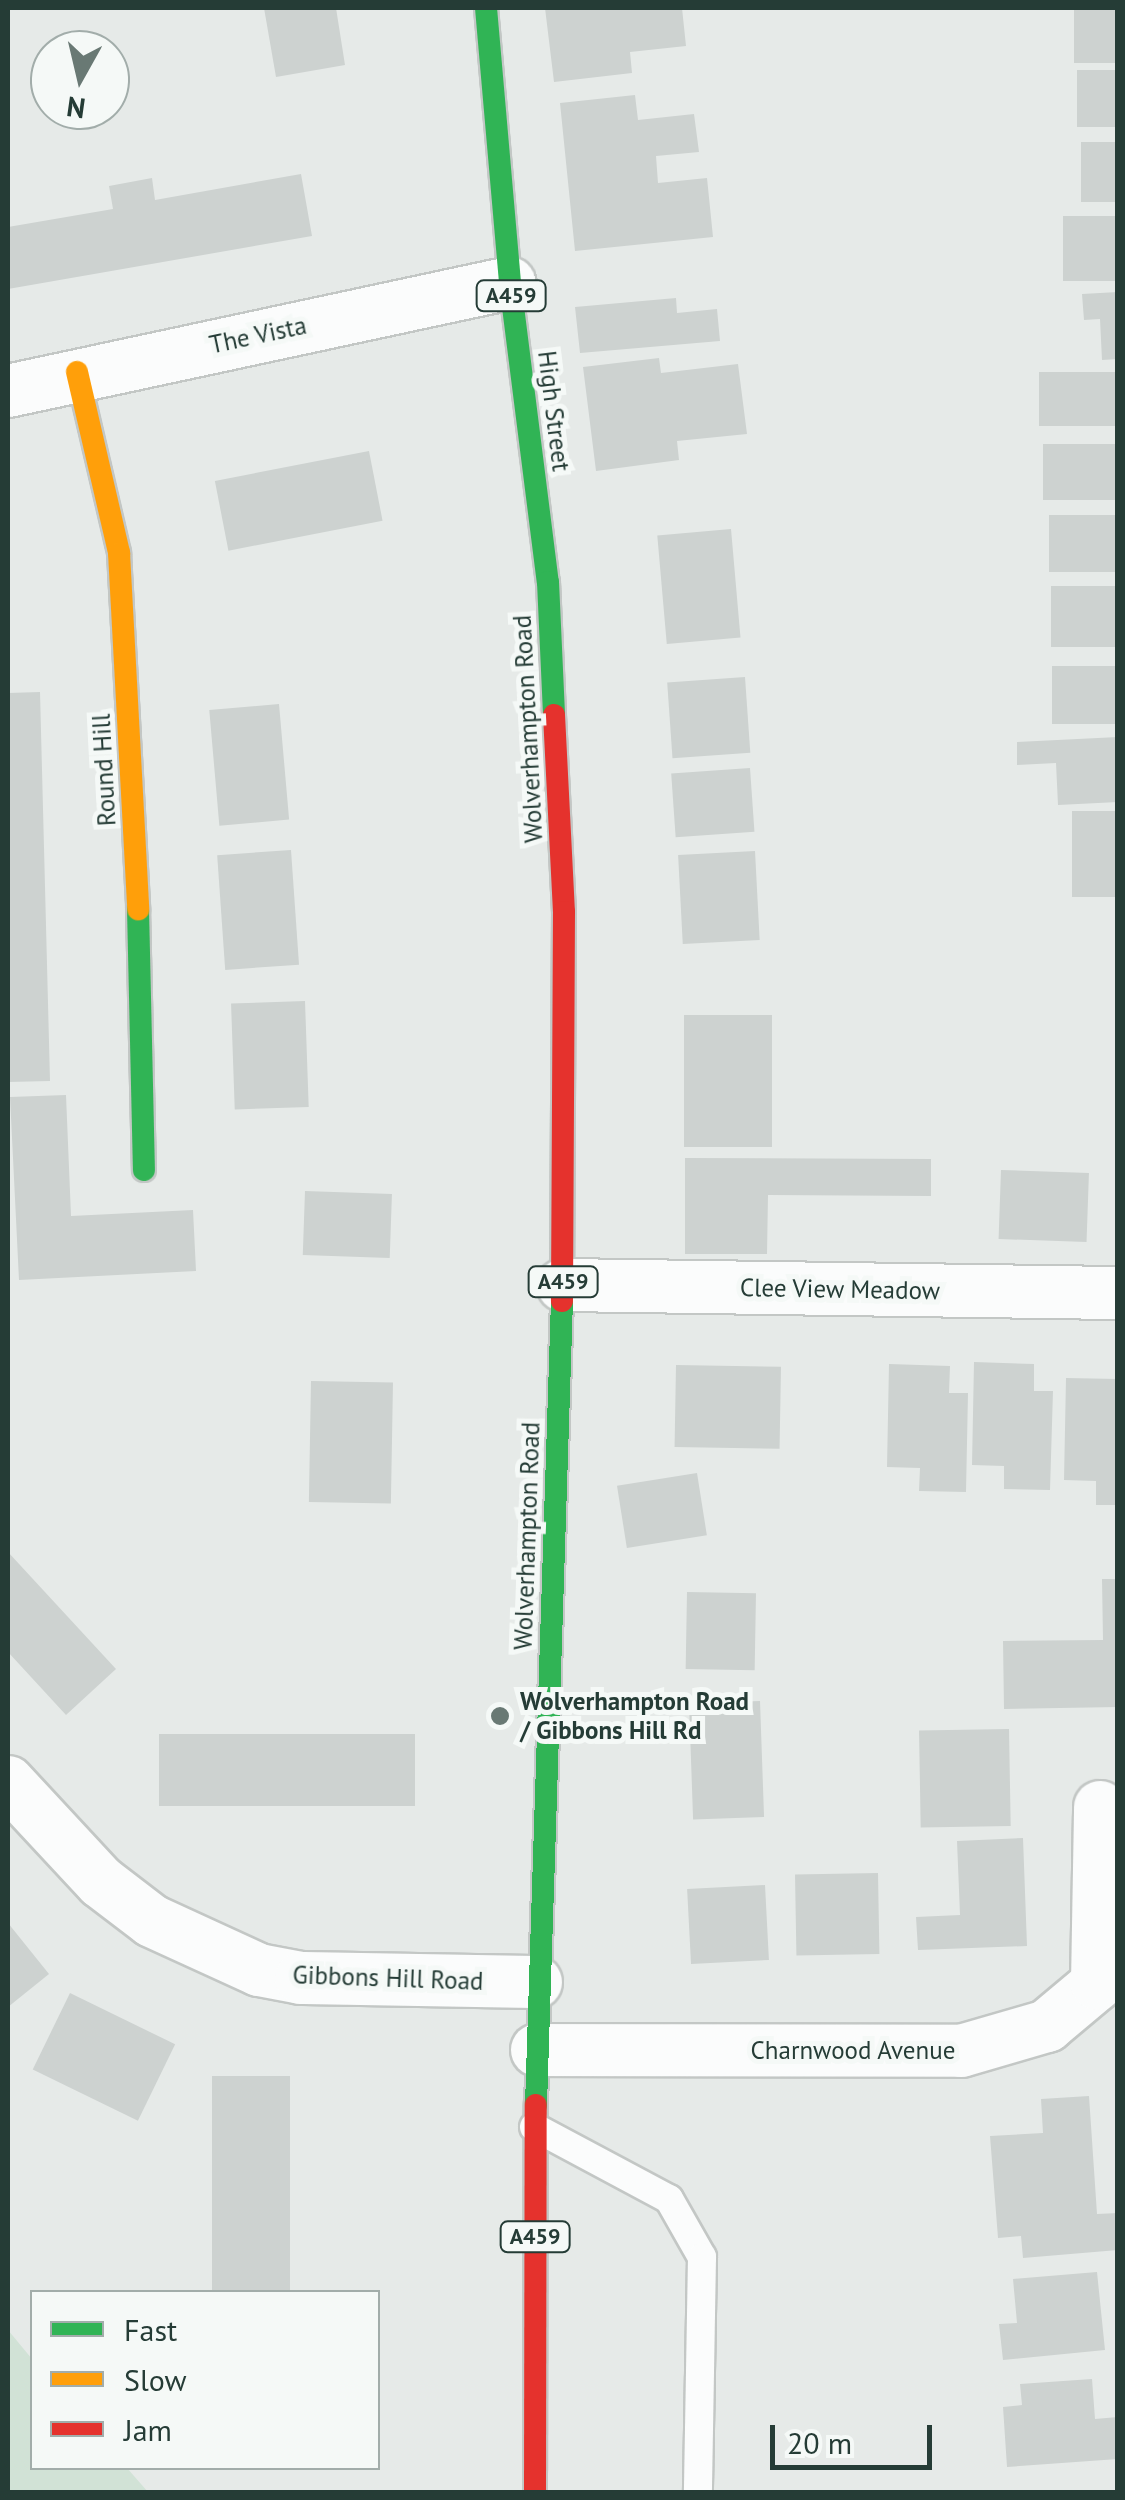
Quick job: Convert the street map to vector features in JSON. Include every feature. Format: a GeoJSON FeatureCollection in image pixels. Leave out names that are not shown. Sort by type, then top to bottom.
{"type":"FeatureCollection","features":[{"type":"Feature","properties":{"kind":"main road","name":"High Street"},"geometry":{"type":"LineString","coordinates":[[486,8],[510,283],[548,582]]}},
{"type":"Feature","properties":{"kind":"main road","name":"Round Hill"},"geometry":{"type":"LineString","coordinates":[[78,372],[119,552],[138,886],[144,1170]]}},
{"type":"Feature","properties":{"kind":"main road","name":"Wolverhampton Road"},"geometry":{"type":"LineString","coordinates":[[535,2492],[536,1982],[564,1286],[564,912],[548,582]]}},
{"type":"Feature","properties":{"kind":"street","name":"The Vista"},"geometry":{"type":"LineString","coordinates":[[8,390],[78,372],[510,283]]}},
{"type":"Feature","properties":{"kind":"street","name":"Clee View Meadow"},"geometry":{"type":"LineString","coordinates":[[564,1286],[1118,1293]]}},
{"type":"Feature","properties":{"kind":"street","name":"Gibbons Hill Road"},"geometry":{"type":"LineString","coordinates":[[8,1782],[100,1882],[152,1921],[259,1970],[301,1978],[536,1982]]}},
{"type":"Feature","properties":{"kind":"street","name":"Charnwood Avenue"},"geometry":{"type":"LineString","coordinates":[[537,2050],[962,2051],[1047,2026],[1096,1984],[1110,1870],[1100,1807]]}},
{"type":"Feature","properties":{"kind":"lane"},"geometry":{"type":"LineString","coordinates":[[534,2127],[670,2199],[702,2256],[698,2492]]}},
{"type":"Feature","properties":{"kind":"green space"},"geometry":{"type":"Polygon","coordinates":[[[8,2330],[30,2357],[30,2470],[129,2470],[148,2492],[8,2492],[8,2330]]]}},
{"type":"Feature","properties":{"kind":"building"},"geometry":{"type":"Polygon","coordinates":[[[264,8],[336,8],[345,65],[276,77],[264,8]]]}},
{"type":"Feature","properties":{"kind":"building"},"geometry":{"type":"Polygon","coordinates":[[[545,8],[682,8],[686,46],[630,52],[632,73],[554,82],[545,8]]]}},
{"type":"Feature","properties":{"kind":"building"},"geometry":{"type":"Polygon","coordinates":[[[1074,8],[1118,8],[1118,63],[1074,63],[1074,8]]]}},
{"type":"Feature","properties":{"kind":"building"},"geometry":{"type":"Polygon","coordinates":[[[1077,70],[1118,70],[1118,127],[1077,127],[1077,70]]]}},
{"type":"Feature","properties":{"kind":"building"},"geometry":{"type":"Polygon","coordinates":[[[635,95],[638,120],[694,114],[699,152],[656,156],[658,183],[707,178],[713,237],[575,251],[560,103],[635,95]]]}},
{"type":"Feature","properties":{"kind":"building"},"geometry":{"type":"Polygon","coordinates":[[[1081,142],[1118,142],[1118,202],[1081,202],[1081,142]]]}},
{"type":"Feature","properties":{"kind":"building"},"geometry":{"type":"Polygon","coordinates":[[[301,174],[312,236],[8,289],[8,227],[113,209],[109,186],[152,178],[155,200],[301,174]]]}},
{"type":"Feature","properties":{"kind":"building"},"geometry":{"type":"Polygon","coordinates":[[[1063,216],[1118,216],[1118,281],[1063,281],[1063,216]]]}},
{"type":"Feature","properties":{"kind":"building"},"geometry":{"type":"Polygon","coordinates":[[[1118,292],[1118,359],[1102,360],[1100,319],[1084,320],[1082,294],[1118,292]]]}},
{"type":"Feature","properties":{"kind":"building"},"geometry":{"type":"Polygon","coordinates":[[[676,298],[677,313],[717,309],[720,341],[580,353],[575,307],[676,298]]]}},
{"type":"Feature","properties":{"kind":"building"},"geometry":{"type":"Polygon","coordinates":[[[659,358],[661,373],[738,364],[747,434],[677,441],[679,460],[596,471],[583,367],[659,358]]]}},
{"type":"Feature","properties":{"kind":"building"},"geometry":{"type":"Polygon","coordinates":[[[1039,372],[1118,372],[1118,426],[1039,426],[1039,372]]]}},
{"type":"Feature","properties":{"kind":"building"},"geometry":{"type":"Polygon","coordinates":[[[1043,444],[1118,444],[1118,500],[1043,500],[1043,444]]]}},
{"type":"Feature","properties":{"kind":"building"},"geometry":{"type":"Polygon","coordinates":[[[369,451],[383,521],[228,551],[215,481],[369,451]]]}},
{"type":"Feature","properties":{"kind":"building"},"geometry":{"type":"Polygon","coordinates":[[[1049,515],[1118,515],[1118,572],[1049,572],[1049,515]]]}},
{"type":"Feature","properties":{"kind":"building"},"geometry":{"type":"Polygon","coordinates":[[[731,529],[740,638],[667,644],[657,535],[731,529]]]}},
{"type":"Feature","properties":{"kind":"building"},"geometry":{"type":"Polygon","coordinates":[[[1051,586],[1118,586],[1118,647],[1051,647],[1051,586]]]}},
{"type":"Feature","properties":{"kind":"building"},"geometry":{"type":"Polygon","coordinates":[[[1052,666],[1118,666],[1118,724],[1052,724],[1052,666]]]}},
{"type":"Feature","properties":{"kind":"building"},"geometry":{"type":"Polygon","coordinates":[[[745,677],[750,753],[672,758],[667,682],[745,677]]]}},
{"type":"Feature","properties":{"kind":"building"},"geometry":{"type":"Polygon","coordinates":[[[40,692],[50,1081],[8,1082],[8,693],[40,692]]]}},
{"type":"Feature","properties":{"kind":"building"},"geometry":{"type":"Polygon","coordinates":[[[279,704],[289,820],[219,826],[209,710],[279,704]]]}},
{"type":"Feature","properties":{"kind":"building"},"geometry":{"type":"Polygon","coordinates":[[[1118,737],[1118,802],[1058,805],[1056,763],[1017,765],[1017,742],[1118,737]]]}},
{"type":"Feature","properties":{"kind":"building"},"geometry":{"type":"Polygon","coordinates":[[[750,768],[754,832],[676,837],[671,774],[750,768]]]}},
{"type":"Feature","properties":{"kind":"building"},"geometry":{"type":"Polygon","coordinates":[[[1072,811],[1118,811],[1118,897],[1072,897],[1072,811]]]}},
{"type":"Feature","properties":{"kind":"building"},"geometry":{"type":"Polygon","coordinates":[[[291,850],[299,965],[225,970],[217,855],[291,850]]]}},
{"type":"Feature","properties":{"kind":"building"},"geometry":{"type":"Polygon","coordinates":[[[755,851],[760,940],[683,944],[678,855],[755,851]]]}},
{"type":"Feature","properties":{"kind":"building"},"geometry":{"type":"Polygon","coordinates":[[[305,1001],[309,1107],[235,1110],[231,1004],[305,1001]]]}},
{"type":"Feature","properties":{"kind":"building"},"geometry":{"type":"Polygon","coordinates":[[[684,1015],[772,1015],[772,1147],[684,1147],[684,1015]]]}},
{"type":"Feature","properties":{"kind":"building"},"geometry":{"type":"Polygon","coordinates":[[[66,1095],[71,1216],[193,1210],[196,1271],[19,1280],[10,1097],[66,1095]]]}},
{"type":"Feature","properties":{"kind":"building"},"geometry":{"type":"Polygon","coordinates":[[[685,1158],[931,1159],[931,1196],[768,1195],[767,1254],[685,1254],[685,1158]]]}},
{"type":"Feature","properties":{"kind":"building"},"geometry":{"type":"Polygon","coordinates":[[[1001,1170],[1089,1173],[1087,1242],[999,1239],[1001,1170]]]}},
{"type":"Feature","properties":{"kind":"building"},"geometry":{"type":"Polygon","coordinates":[[[305,1191],[392,1194],[390,1258],[303,1255],[305,1191]]]}},
{"type":"Feature","properties":{"kind":"building"},"geometry":{"type":"Polygon","coordinates":[[[974,1362],[1034,1364],[1034,1391],[1053,1391],[1050,1490],[1004,1489],[1004,1466],[972,1465],[974,1362]]]}},
{"type":"Feature","properties":{"kind":"building"},"geometry":{"type":"Polygon","coordinates":[[[889,1364],[950,1366],[949,1393],[968,1393],[966,1492],[919,1491],[920,1468],[887,1467],[889,1364]]]}},
{"type":"Feature","properties":{"kind":"building"},"geometry":{"type":"Polygon","coordinates":[[[676,1365],[781,1367],[780,1449],[675,1447],[676,1365]]]}},
{"type":"Feature","properties":{"kind":"building"},"geometry":{"type":"Polygon","coordinates":[[[1066,1378],[1118,1379],[1118,1505],[1096,1505],[1096,1481],[1064,1480],[1066,1378]]]}},
{"type":"Feature","properties":{"kind":"building"},"geometry":{"type":"Polygon","coordinates":[[[311,1381],[393,1382],[391,1503],[309,1502],[311,1381]]]}},
{"type":"Feature","properties":{"kind":"building"},"geometry":{"type":"Polygon","coordinates":[[[697,1473],[707,1535],[627,1548],[617,1486],[697,1473]]]}},
{"type":"Feature","properties":{"kind":"building"},"geometry":{"type":"Polygon","coordinates":[[[8,1552],[116,1669],[66,1715],[8,1652],[8,1552]]]}},
{"type":"Feature","properties":{"kind":"building"},"geometry":{"type":"Polygon","coordinates":[[[1102,1579],[1118,1579],[1118,1707],[1004,1709],[1003,1641],[1103,1640],[1102,1579]]]}},
{"type":"Feature","properties":{"kind":"building"},"geometry":{"type":"Polygon","coordinates":[[[687,1592],[756,1593],[755,1670],[686,1669],[687,1592]]]}},
{"type":"Feature","properties":{"kind":"building"},"geometry":{"type":"Polygon","coordinates":[[[760,1701],[764,1817],[693,1819],[689,1703],[760,1701]]]}},
{"type":"Feature","properties":{"kind":"building"},"geometry":{"type":"Polygon","coordinates":[[[1009,1729],[1011,1826],[921,1828],[919,1731],[1009,1729]]]}},
{"type":"Feature","properties":{"kind":"building"},"geometry":{"type":"Polygon","coordinates":[[[159,1734],[415,1734],[415,1806],[159,1806],[159,1734]]]}},
{"type":"Feature","properties":{"kind":"building"},"geometry":{"type":"Polygon","coordinates":[[[1023,1838],[1027,1946],[918,1950],[916,1917],[960,1915],[957,1841],[1023,1838]]]}},
{"type":"Feature","properties":{"kind":"building"},"geometry":{"type":"Polygon","coordinates":[[[878,1873],[879,1954],[796,1955],[795,1874],[878,1873]]]}},
{"type":"Feature","properties":{"kind":"building"},"geometry":{"type":"Polygon","coordinates":[[[765,1885],[769,1960],[691,1964],[687,1889],[765,1885]]]}},
{"type":"Feature","properties":{"kind":"building"},"geometry":{"type":"Polygon","coordinates":[[[8,1923],[49,1974],[8,2007],[8,1923]]]}},
{"type":"Feature","properties":{"kind":"building"},"geometry":{"type":"Polygon","coordinates":[[[70,1993],[175,2044],[138,2121],[33,2069],[70,1993]]]}},
{"type":"Feature","properties":{"kind":"building"},"geometry":{"type":"Polygon","coordinates":[[[212,2076],[290,2076],[290,2290],[212,2290],[212,2076]]]}},
{"type":"Feature","properties":{"kind":"building"},"geometry":{"type":"Polygon","coordinates":[[[1089,2096],[1097,2214],[1118,2213],[1118,2250],[1023,2258],[1021,2236],[998,2238],[990,2136],[1043,2133],[1041,2099],[1089,2096]]]}},
{"type":"Feature","properties":{"kind":"building"},"geometry":{"type":"Polygon","coordinates":[[[1097,2272],[1105,2350],[1003,2360],[999,2324],[1017,2323],[1013,2279],[1097,2272]]]}},
{"type":"Feature","properties":{"kind":"building"},"geometry":{"type":"Polygon","coordinates":[[[1092,2379],[1095,2419],[1118,2417],[1118,2459],[1007,2467],[1003,2407],[1022,2405],[1020,2384],[1092,2379]]]}},
{"type":"Feature","properties":{"kind":"traffic: fast"},"geometry":{"type":"LineString","coordinates":[[486,8],[510,283],[548,582],[554,715]]}},
{"type":"Feature","properties":{"kind":"traffic: fast"},"geometry":{"type":"LineString","coordinates":[[138,909],[144,1170]]}},
{"type":"Feature","properties":{"kind":"traffic: fast"},"geometry":{"type":"LineString","coordinates":[[536,2105],[562,1301]]}},
{"type":"Feature","properties":{"kind":"traffic: slow"},"geometry":{"type":"LineString","coordinates":[[77,372],[119,553],[138,909]]}},
{"type":"Feature","properties":{"kind":"traffic: jam"},"geometry":{"type":"LineString","coordinates":[[554,715],[564,912],[562,1301]]}},
{"type":"Feature","properties":{"kind":"traffic: jam"},"geometry":{"type":"LineString","coordinates":[[535,2492],[536,2105]]}},
{"type":"Feature","properties":{"kind":"place","name":"Wolverhampton Road / Gibbons Hill Rd"},"geometry":{"type":"Point","coordinates":[500,1716]}}]}
